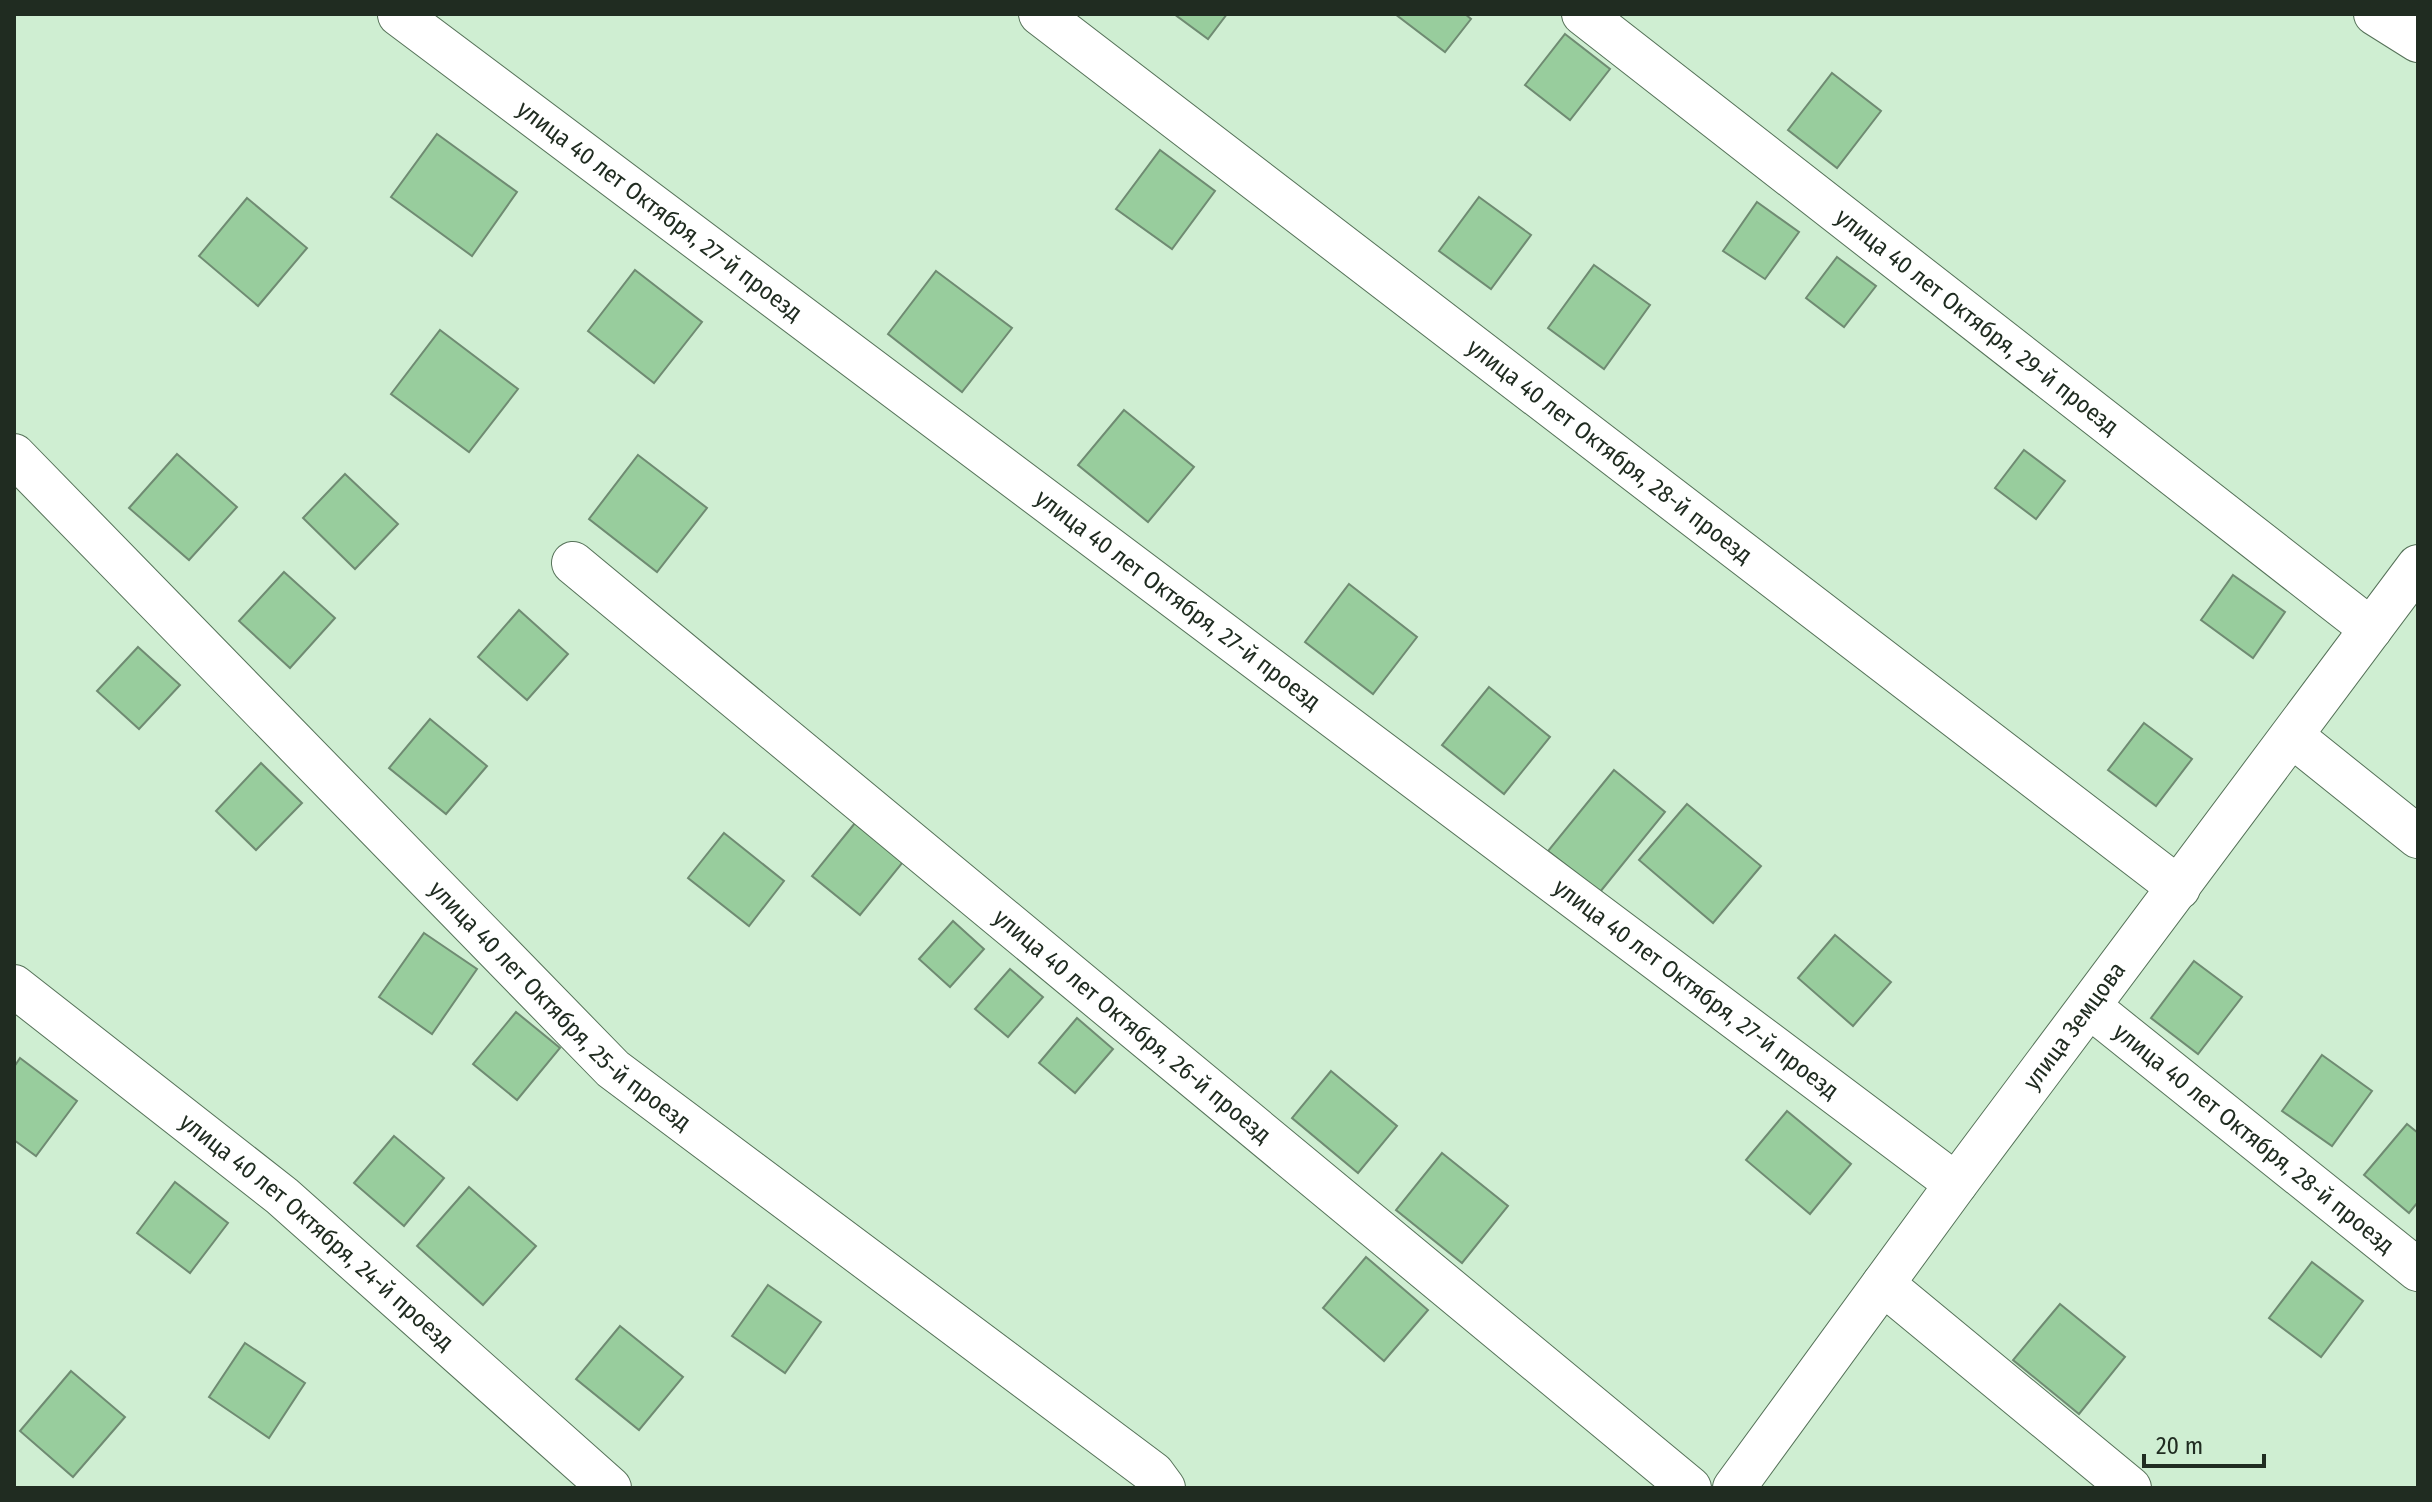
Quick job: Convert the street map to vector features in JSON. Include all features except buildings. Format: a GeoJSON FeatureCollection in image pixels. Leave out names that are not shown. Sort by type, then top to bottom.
{"type":"FeatureCollection","features":[{"type":"Feature","properties":{"kind":"street","name":"улица 40 лет Октября, 28-й проезд"},"geometry":{"type":"LineString","coordinates":[[1040,14],[2179,888]]}},
{"type":"Feature","properties":{"kind":"street","name":"улица 40 лет Октября, 29-й проезд"},"geometry":{"type":"LineString","coordinates":[[1583,14],[2371,629]]}},
{"type":"Feature","properties":{"kind":"street"},"geometry":{"type":"LineString","coordinates":[[2375,14],[2418,41]]}},
{"type":"Feature","properties":{"kind":"street","name":"улица 40 лет Октября, 27-й проезд"},"geometry":{"type":"LineString","coordinates":[[399,15],[1956,1184]]}},
{"type":"Feature","properties":{"kind":"street","name":"улица 40 лет Октября, 25-й проезд"},"geometry":{"type":"LineString","coordinates":[[14,455],[613,1069],[1153,1473],[1164,1488]]}},
{"type":"Feature","properties":{"kind":"street","name":"улица 40 лет Октября, 26-й проезд"},"geometry":{"type":"LineString","coordinates":[[573,563],[1690,1488]]}},
{"type":"Feature","properties":{"kind":"street","name":"улица Земцова"},"geometry":{"type":"LineString","coordinates":[[1734,1488],[1956,1184],[2418,566]]}},
{"type":"Feature","properties":{"kind":"street"},"geometry":{"type":"LineString","coordinates":[[2292,736],[2418,837]]}},
{"type":"Feature","properties":{"kind":"street","name":"улица 40 лет Октября, 24-й проезд"},"geometry":{"type":"LineString","coordinates":[[14,986],[282,1196],[610,1488]]}},
{"type":"Feature","properties":{"kind":"street","name":"улица 40 лет Октября, 28-й проезд"},"geometry":{"type":"LineString","coordinates":[[2090,1007],[2418,1270]]}},
{"type":"Feature","properties":{"kind":"street"},"geometry":{"type":"LineString","coordinates":[[1883,1284],[2130,1488]]}}]}
